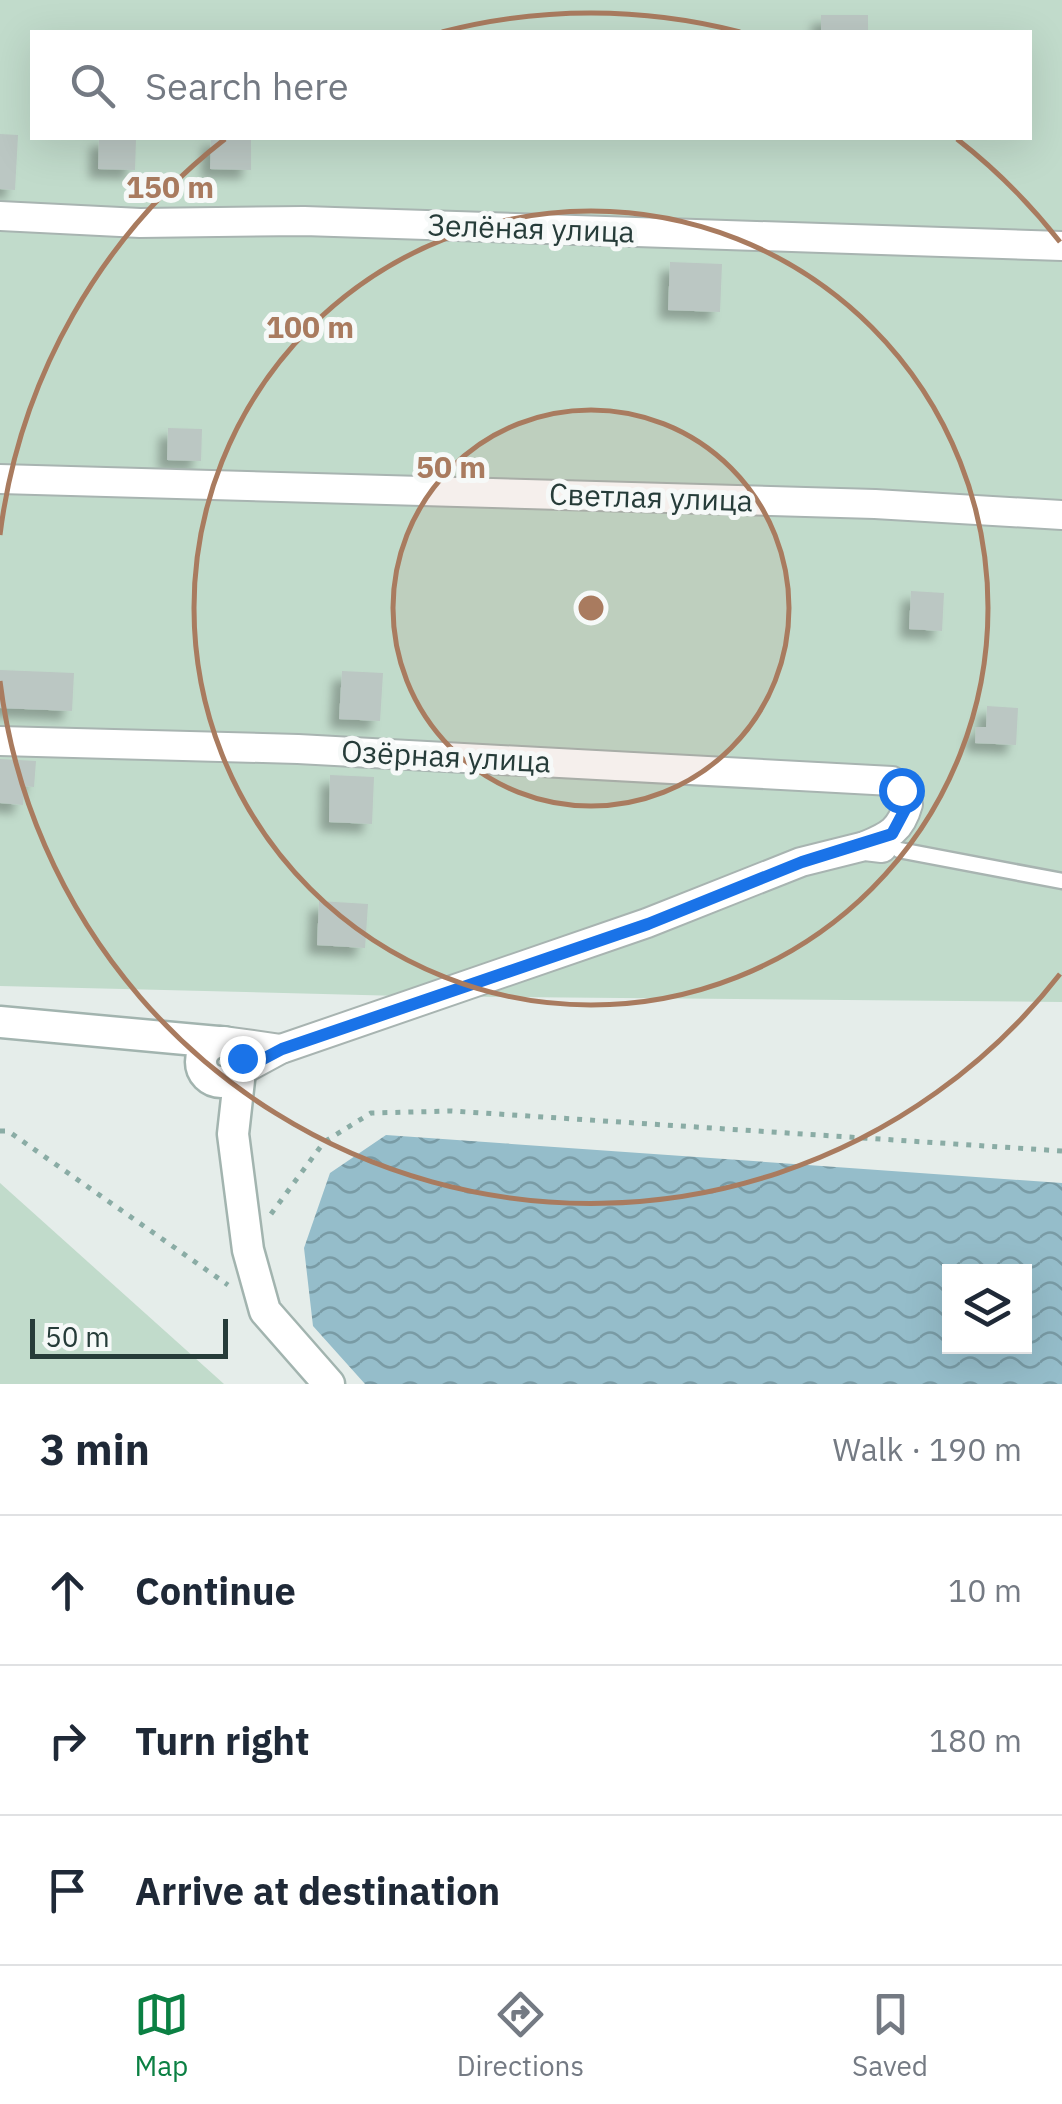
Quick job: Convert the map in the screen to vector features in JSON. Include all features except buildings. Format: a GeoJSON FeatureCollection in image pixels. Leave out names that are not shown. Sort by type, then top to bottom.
{"type":"FeatureCollection","features":[{"type":"Feature","properties":{"kind":"street","name":"Зелёная улица"},"geometry":{"type":"LineString","coordinates":[[0,216],[140,223],[324,222],[1062,246]]}},
{"type":"Feature","properties":{"kind":"street","name":"Светлая улица"},"geometry":{"type":"LineString","coordinates":[[0,479],[875,504],[1062,514]]}},
{"type":"Feature","properties":{"kind":"street","name":"Озёрная улица"},"geometry":{"type":"LineString","coordinates":[[0,741],[298,749],[892,781],[908,804],[904,819],[892,834],[865,846]]}},
{"type":"Feature","properties":{"kind":"street"},"geometry":{"type":"LineString","coordinates":[[240,1071],[282,1049],[648,924],[802,862],[865,846],[899,850]]}},
{"type":"Feature","properties":{"kind":"street"},"geometry":{"type":"LineString","coordinates":[[0,1022],[140,1032],[212,1056],[282,1049]]}},
{"type":"Feature","properties":{"kind":"street"},"geometry":{"type":"LineString","coordinates":[[212,1056],[240,1052],[234,1134]]}},
{"type":"Feature","properties":{"kind":"street"},"geometry":{"type":"LineString","coordinates":[[212,1056],[234,1134],[248,1250],[265,1312],[330,1384]]}},
{"type":"Feature","properties":{"kind":"lane"},"geometry":{"type":"LineString","coordinates":[[899,850],[1062,881]]}},
{"type":"Feature","properties":{"kind":"path"},"geometry":{"type":"LineString","coordinates":[[248,1250],[324,1142],[372,1113],[452,1111],[1062,1150]]}},
{"type":"Feature","properties":{"kind":"path"},"geometry":{"type":"LineString","coordinates":[[0,1131],[8,1131],[265,1312]]}},
{"type":"Feature","properties":{"kind":"green space"},"geometry":{"type":"Polygon","coordinates":[[[0,0],[1062,0],[1062,1002],[402,996],[0,986],[0,0]]]}},
{"type":"Feature","properties":{"kind":"green space"},"geometry":{"type":"Polygon","coordinates":[[[0,1183],[224,1384],[0,1384],[0,1183]]]}},
{"type":"Feature","properties":{"kind":"water"},"geometry":{"type":"Polygon","coordinates":[[[386,1135],[1062,1183],[1062,1384],[365,1384],[313,1326],[304,1248],[330,1173],[386,1135]]]}},
{"type":"Feature","properties":{"kind":"route"},"geometry":{"type":"LineString","coordinates":[[242,1058],[240,1071],[282,1049],[648,924],[802,862],[865,846],[892,834],[904,819],[908,804],[901,790]]}}]}
